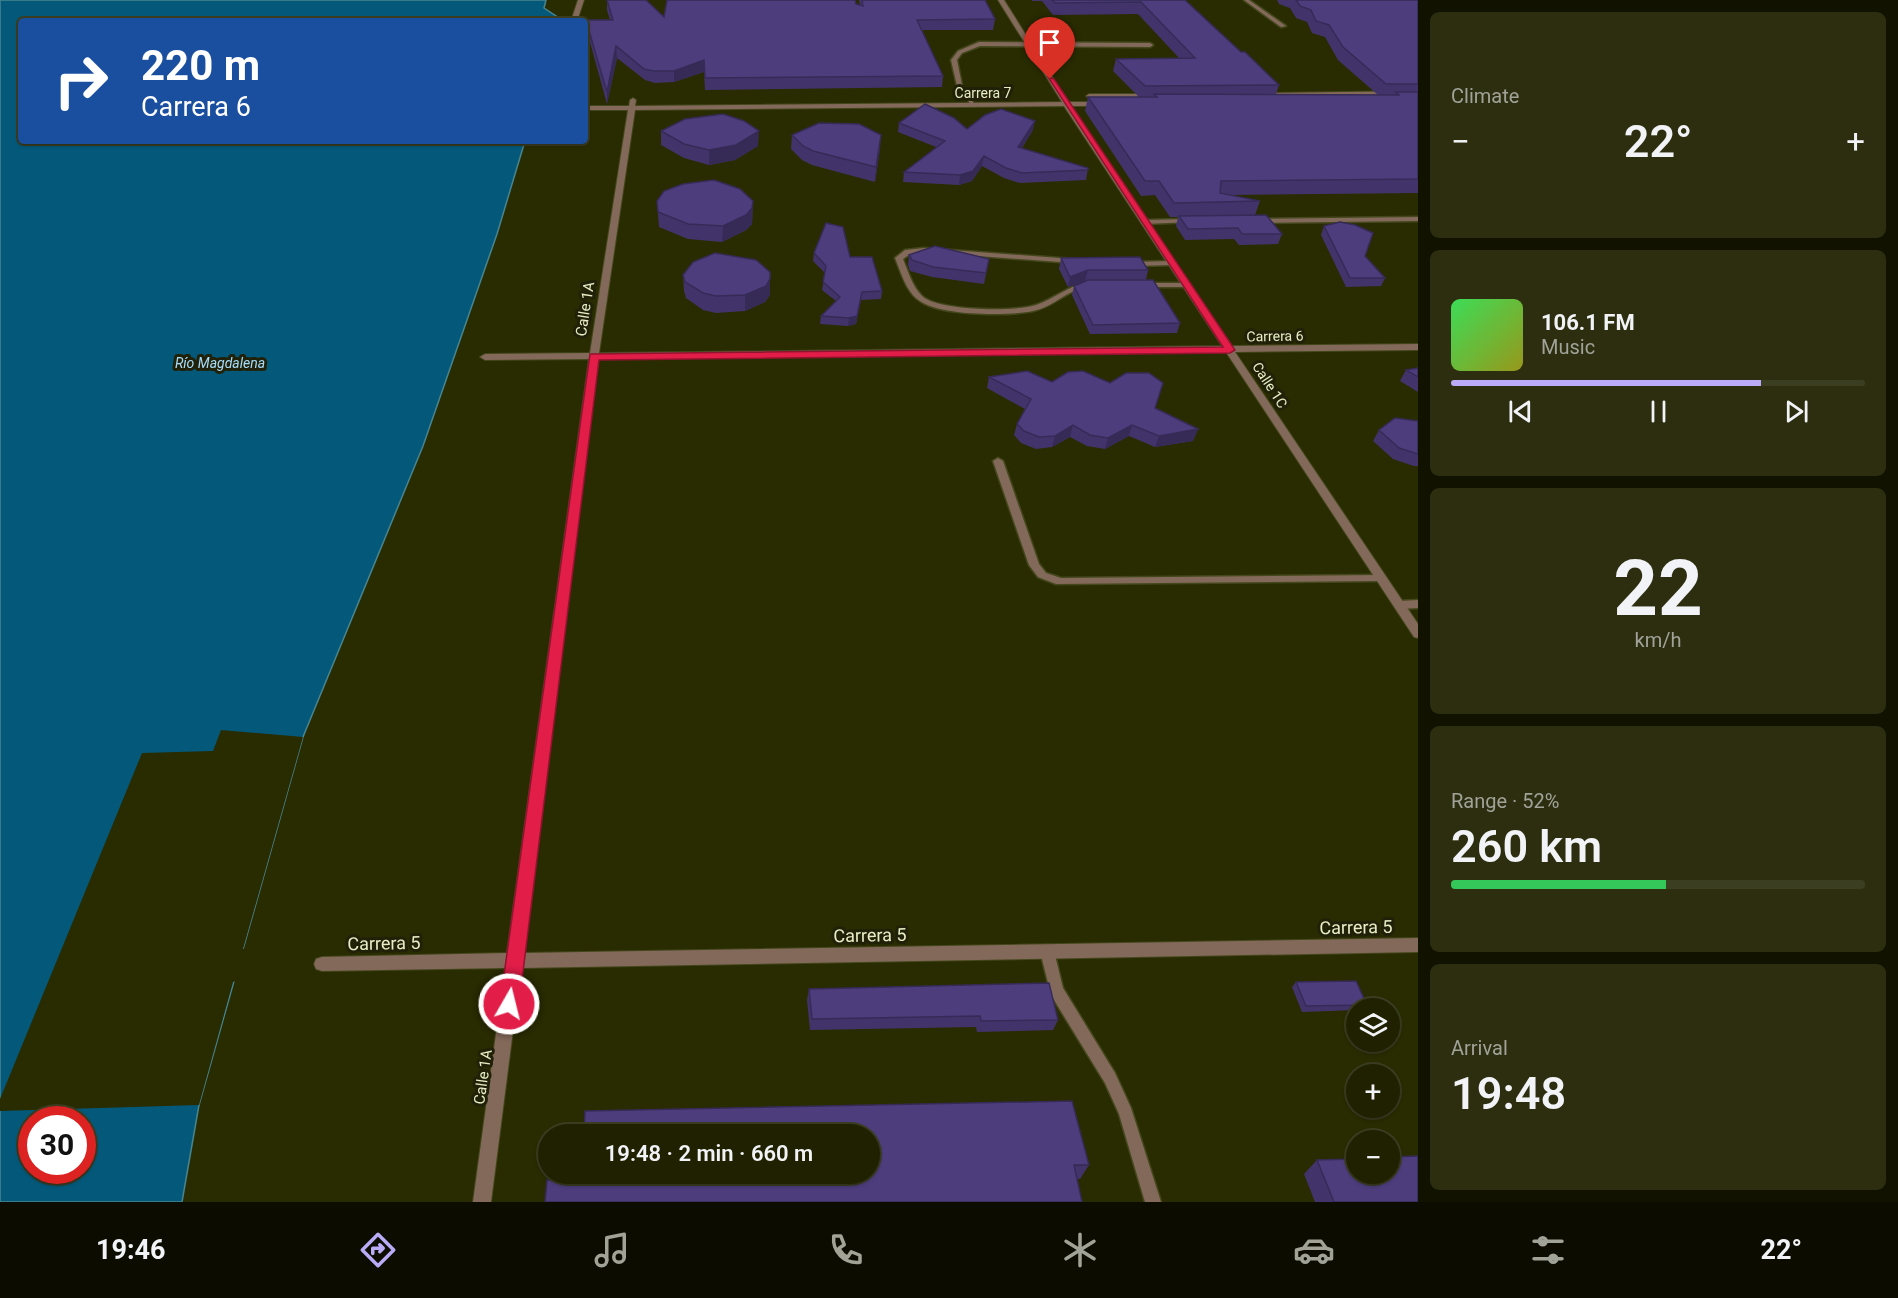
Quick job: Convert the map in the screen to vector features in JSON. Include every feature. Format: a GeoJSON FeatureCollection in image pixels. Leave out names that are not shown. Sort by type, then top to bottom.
{"type":"FeatureCollection","features":[{"type":"Feature","properties":{"kind":"street"},"geometry":{"type":"LineString","coordinates":[[575,18],[581,0]]}},
{"type":"Feature","properties":{"kind":"street","name":"Calle 1C"},"geometry":{"type":"LineString","coordinates":[[1001,0],[1064,100],[1418,634]]}},
{"type":"Feature","properties":{"kind":"street"},"geometry":{"type":"LineString","coordinates":[[1418,93],[1253,99],[1418,101]]}},
{"type":"Feature","properties":{"kind":"street","name":"Carrera 7"},"geometry":{"type":"LineString","coordinates":[[830,102],[973,105],[1156,96]]}},
{"type":"Feature","properties":{"kind":"street","name":"Carrera 7"},"geometry":{"type":"LineString","coordinates":[[588,108],[633,104],[830,102],[968,97],[1160,104]]}},
{"type":"Feature","properties":{"kind":"street","name":"Carrera 7"},"geometry":{"type":"LineString","coordinates":[[588,100],[633,104]]}},
{"type":"Feature","properties":{"kind":"street","name":"Calle 1A"},"geometry":{"type":"LineString","coordinates":[[482,1202],[594,356],[633,104]]}},
{"type":"Feature","properties":{"kind":"street","name":"Carrera 6"},"geometry":{"type":"LineString","coordinates":[[485,357],[1418,347]]}},
{"type":"Feature","properties":{"kind":"street","name":"Carrera 5"},"geometry":{"type":"LineString","coordinates":[[322,964],[1418,945]]}},
{"type":"Feature","properties":{"kind":"lane"},"geometry":{"type":"LineString","coordinates":[[1246,0],[1284,26]]}},
{"type":"Feature","properties":{"kind":"lane"},"geometry":{"type":"LineString","coordinates":[[959,86],[954,60],[960,52],[980,44],[1150,45]]}},
{"type":"Feature","properties":{"kind":"lane"},"geometry":{"type":"LineString","coordinates":[[968,97],[973,105]]}},
{"type":"Feature","properties":{"kind":"lane"},"geometry":{"type":"LineString","coordinates":[[1245,221],[1418,219]]}},
{"type":"Feature","properties":{"kind":"lane"},"geometry":{"type":"LineString","coordinates":[[1145,222],[1199,221]]}},
{"type":"Feature","properties":{"kind":"lane"},"geometry":{"type":"LineString","coordinates":[[1080,262],[924,250],[908,252],[899,258],[917,295],[925,302],[944,308],[1012,311],[1041,307],[1070,288],[1096,285]]}},
{"type":"Feature","properties":{"kind":"lane"},"geometry":{"type":"LineString","coordinates":[[1126,263],[1172,263]]}},
{"type":"Feature","properties":{"kind":"lane"},"geometry":{"type":"LineString","coordinates":[[1129,285],[1186,285]]}},
{"type":"Feature","properties":{"kind":"lane"},"geometry":{"type":"LineString","coordinates":[[998,461],[1034,565],[1042,575],[1060,582],[1381,578]]}},
{"type":"Feature","properties":{"kind":"lane"},"geometry":{"type":"LineString","coordinates":[[1399,605],[1418,604]]}},
{"type":"Feature","properties":{"kind":"lane"},"geometry":{"type":"LineString","coordinates":[[1047,951],[1056,990],[1110,1078],[1125,1113],[1153,1202]]}},
{"type":"Feature","properties":{"kind":"water","name":"Río Magdalena"},"geometry":{"type":"Polygon","coordinates":[[[0,0],[546,0],[544,8],[559,18],[18,18],[18,144],[524,144],[497,234],[423,446],[303,737],[199,1105],[182,1202],[0,1202],[0,0]]]}},
{"type":"Feature","properties":{"kind":"pier"},"geometry":{"type":"Polygon","coordinates":[[[221,730],[303,737],[243,949],[246,949],[236,981],[233,982],[199,1105],[96,1108],[96,1106],[18,1106],[18,1110],[0,1111],[0,1099],[142,753],[213,751],[221,730]]]}},
{"type":"Feature","properties":{"kind":"building"},"geometry":{"type":"Polygon","coordinates":[[[607,0],[646,0],[664,17],[667,0],[855,0],[856,4],[863,6],[862,0],[985,0],[995,19],[917,20],[943,76],[705,78],[704,60],[674,71],[654,71],[644,69],[616,46],[607,92],[588,27],[588,20],[613,20],[607,0]]]}},
{"type":"Feature","properties":{"kind":"building"},"geometry":{"type":"Polygon","coordinates":[[[1052,0],[1185,0],[1279,85],[1145,86],[1116,59],[1195,58],[1141,2],[1055,3],[1052,0]]]}},
{"type":"Feature","properties":{"kind":"building"},"geometry":{"type":"Polygon","coordinates":[[[1296,0],[1418,0],[1418,84],[1386,84],[1343,47],[1329,25],[1316,21],[1311,10],[1300,6],[1296,0]]]}},
{"type":"Feature","properties":{"kind":"building"},"geometry":{"type":"Polygon","coordinates":[[[1396,92],[1418,92],[1418,179],[1221,181],[1220,193],[1260,201],[1174,203],[1159,181],[1145,181],[1088,97],[1157,97],[1154,94],[1399,95],[1396,92]]]}},
{"type":"Feature","properties":{"kind":"building"},"geometry":{"type":"Polygon","coordinates":[[[925,104],[954,118],[967,129],[985,115],[1001,109],[1035,121],[1018,147],[1088,168],[1088,170],[1022,173],[1006,168],[984,156],[973,171],[960,175],[904,172],[945,141],[899,123],[925,104]]]}},
{"type":"Feature","properties":{"kind":"building"},"geometry":{"type":"Polygon","coordinates":[[[723,114],[744,121],[759,131],[736,145],[709,150],[684,144],[661,131],[685,119],[723,114]]]}},
{"type":"Feature","properties":{"kind":"building"},"geometry":{"type":"Polygon","coordinates":[[[819,123],[859,124],[881,135],[876,167],[813,151],[803,146],[792,135],[819,123]]]}},
{"type":"Feature","properties":{"kind":"building"},"geometry":{"type":"Polygon","coordinates":[[[714,180],[740,189],[753,201],[752,208],[746,215],[723,226],[688,224],[658,212],[657,201],[664,191],[683,184],[714,180]]]}},
{"type":"Feature","properties":{"kind":"building"},"geometry":{"type":"Polygon","coordinates":[[[1266,215],[1282,234],[1242,234],[1238,228],[1188,229],[1179,216],[1266,215]]]}},
{"type":"Feature","properties":{"kind":"building"},"geometry":{"type":"Polygon","coordinates":[[[1340,222],[1355,225],[1373,233],[1365,256],[1385,278],[1350,278],[1324,226],[1340,222]]]}},
{"type":"Feature","properties":{"kind":"building"},"geometry":{"type":"Polygon","coordinates":[[[826,223],[843,227],[850,257],[872,257],[882,291],[862,292],[857,316],[849,318],[821,316],[840,297],[823,282],[826,266],[814,253],[826,223]]]}},
{"type":"Feature","properties":{"kind":"building"},"geometry":{"type":"Polygon","coordinates":[[[935,246],[989,259],[986,273],[933,267],[912,260],[909,255],[935,246]]]}},
{"type":"Feature","properties":{"kind":"building"},"geometry":{"type":"Polygon","coordinates":[[[715,253],[756,260],[770,272],[770,279],[766,286],[745,295],[716,296],[703,293],[685,282],[683,275],[693,262],[715,253]]]}},
{"type":"Feature","properties":{"kind":"building"},"geometry":{"type":"Polygon","coordinates":[[[1140,257],[1148,270],[1088,270],[1070,277],[1061,258],[1140,257]]]}},
{"type":"Feature","properties":{"kind":"building"},"geometry":{"type":"Polygon","coordinates":[[[1088,280],[1153,280],[1180,323],[1093,325],[1074,286],[1088,280]]]}},
{"type":"Feature","properties":{"kind":"building"},"geometry":{"type":"Polygon","coordinates":[[[1418,368],[1418,377],[1406,370],[1418,368]]]}},
{"type":"Feature","properties":{"kind":"building"},"geometry":{"type":"Polygon","coordinates":[[[1027,371],[1052,382],[1068,372],[1083,371],[1110,383],[1126,373],[1149,373],[1163,383],[1155,408],[1198,429],[1159,436],[1132,425],[1108,438],[1090,435],[1073,425],[1055,436],[1039,437],[1024,431],[1017,424],[1031,399],[989,377],[1027,371]]]}},
{"type":"Feature","properties":{"kind":"building"},"geometry":{"type":"Polygon","coordinates":[[[1395,418],[1418,421],[1418,454],[1399,448],[1379,430],[1395,418]]]}},
{"type":"Feature","properties":{"kind":"building"},"geometry":{"type":"Polygon","coordinates":[[[1356,981],[1364,998],[1346,998],[1346,1005],[1306,1006],[1296,982],[1356,981]]]}},
{"type":"Feature","properties":{"kind":"building"},"geometry":{"type":"Polygon","coordinates":[[[1049,983],[1058,1020],[981,1021],[980,1016],[812,1019],[809,989],[1049,983]]]}},
{"type":"Feature","properties":{"kind":"building"},"geometry":{"type":"Polygon","coordinates":[[[1072,1101],[1089,1165],[1074,1165],[1082,1202],[545,1202],[547,1184],[880,1184],[880,1124],[584,1124],[585,1111],[1072,1101]]]}},
{"type":"Feature","properties":{"kind":"building"},"geometry":{"type":"Polygon","coordinates":[[[1418,1156],[1418,1202],[1334,1202],[1317,1160],[1346,1159],[1346,1184],[1400,1184],[1400,1157],[1418,1156]]]}},
{"type":"Feature","properties":{"kind":"route"},"geometry":{"type":"LineString","coordinates":[[509,1004],[594,356],[1230,350],[1050,79]]}}]}
